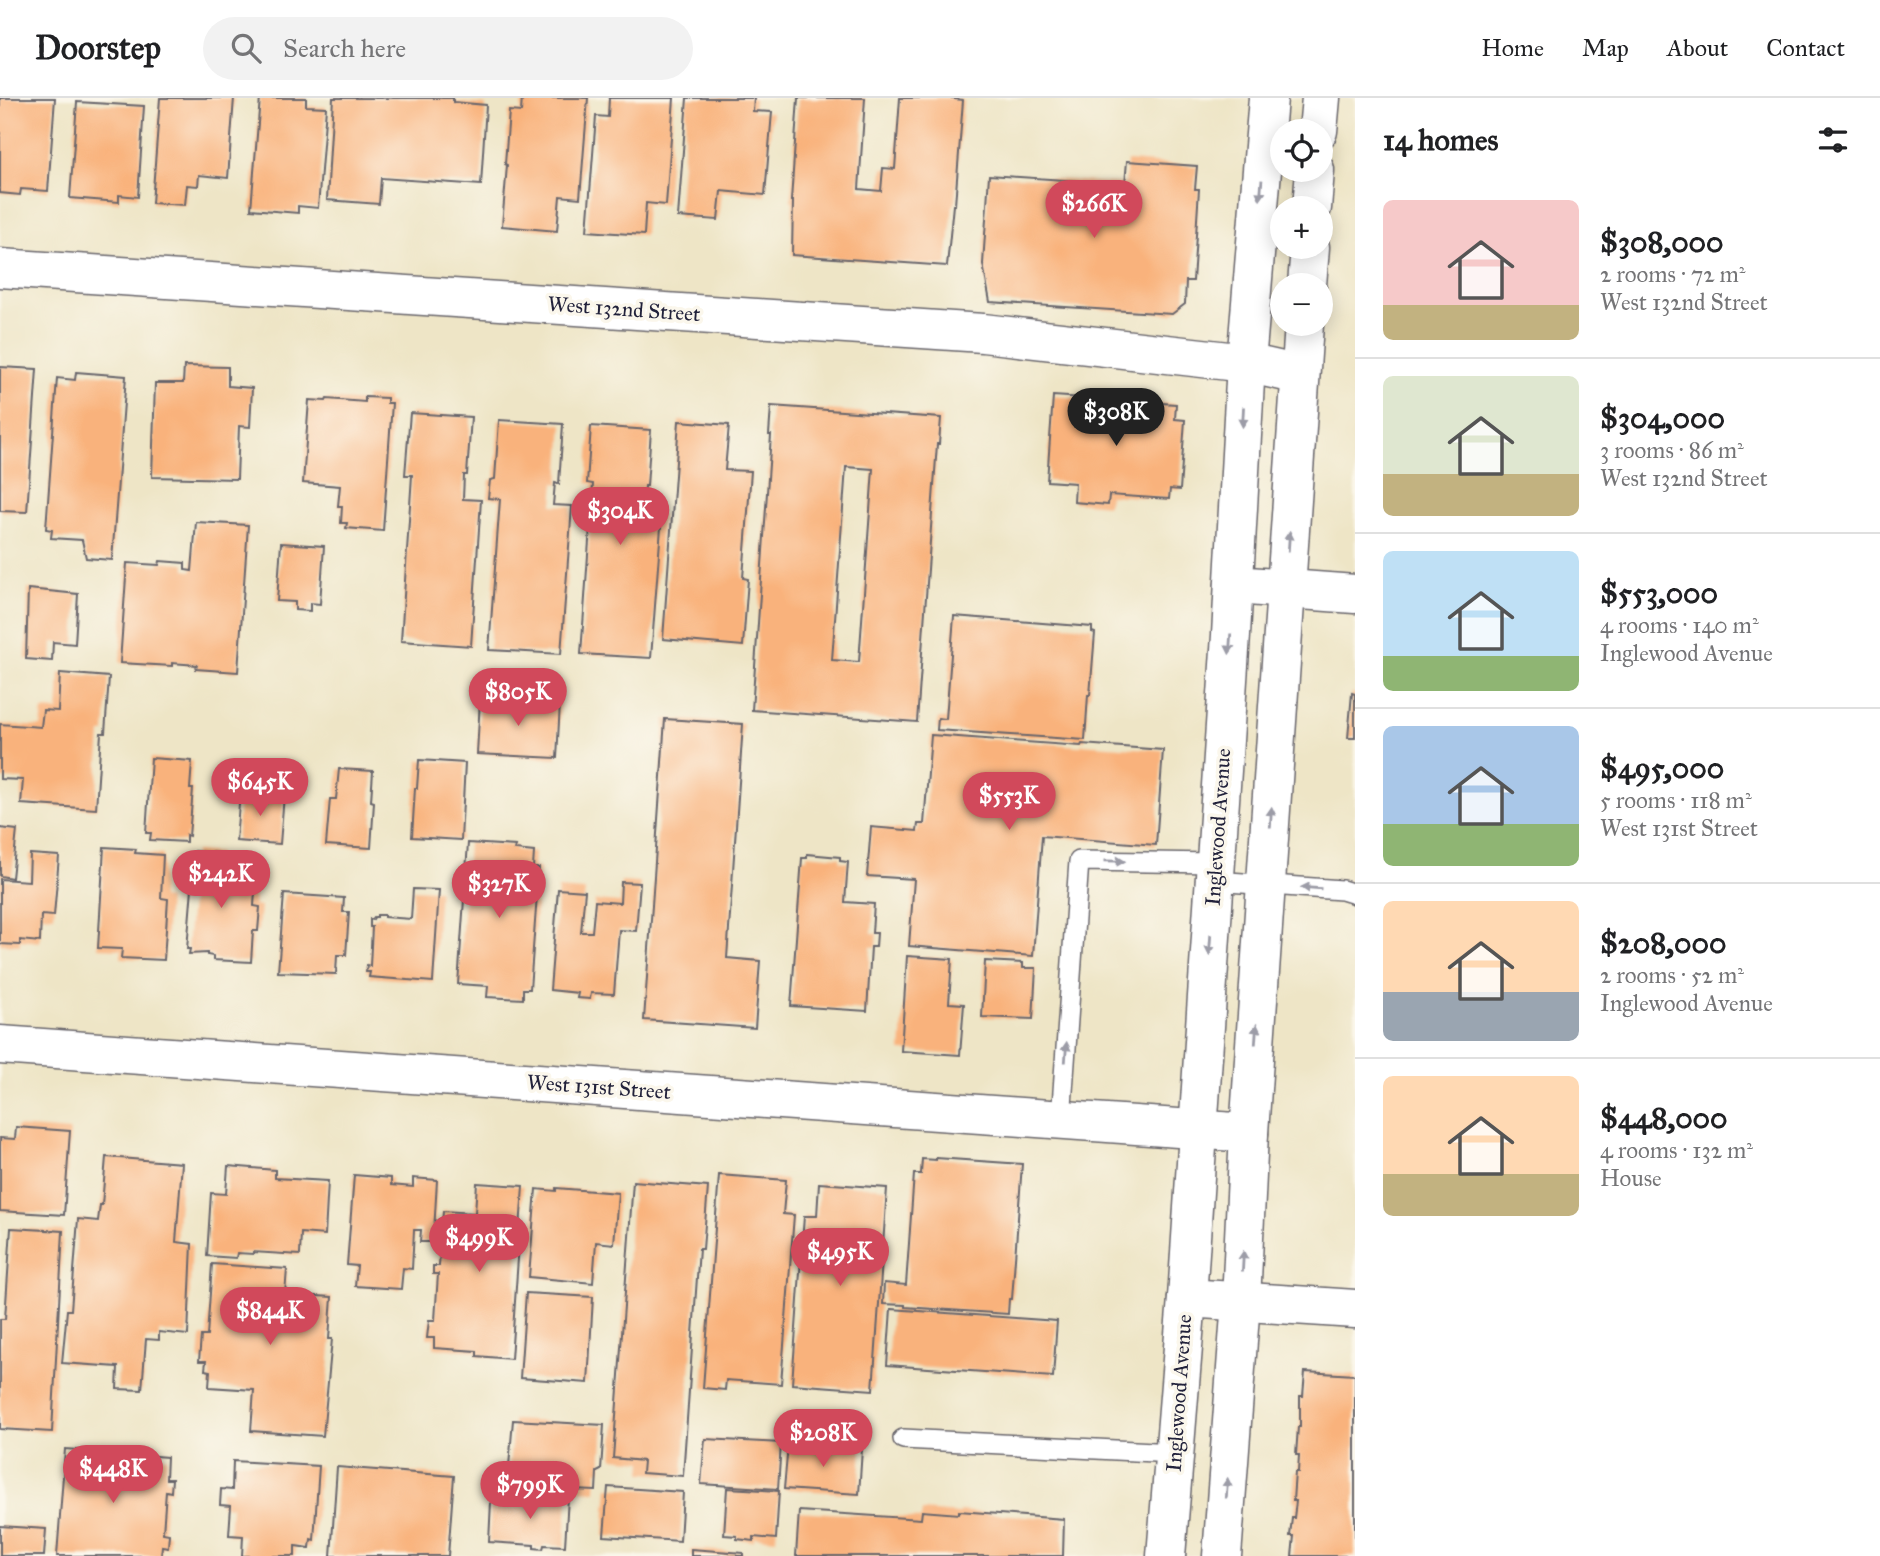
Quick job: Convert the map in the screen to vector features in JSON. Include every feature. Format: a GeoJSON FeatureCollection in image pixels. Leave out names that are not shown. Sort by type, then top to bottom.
{"type":"FeatureCollection","features":[{"type":"Feature","properties":{"kind":"main road","name":"Inglewood Avenue"},"geometry":{"type":"LineString","coordinates":[[1166,1556],[1187,1298],[1247,363],[1268,98]]}},
{"type":"Feature","properties":{"kind":"main road"},"geometry":{"type":"LineString","coordinates":[[1319,119],[1321,98]]}},
{"type":"Feature","properties":{"kind":"main road","name":"West 132nd Street"},"geometry":{"type":"LineString","coordinates":[[0,268],[983,333],[1247,363],[1300,375]]}},
{"type":"Feature","properties":{"kind":"main road"},"geometry":{"type":"LineString","coordinates":[[1222,1556],[1303,336]]}},
{"type":"Feature","properties":{"kind":"main road"},"geometry":{"type":"LineString","coordinates":[[1234,585],[1355,594]]}},
{"type":"Feature","properties":{"kind":"main road","name":"West 131st Street"},"geometry":{"type":"LineString","coordinates":[[0,1045],[1249,1133]]}},
{"type":"Feature","properties":{"kind":"main road"},"geometry":{"type":"LineString","coordinates":[[1187,1298],[1355,1309]]}},
{"type":"Feature","properties":{"kind":"lane"},"geometry":{"type":"LineString","coordinates":[[1061,1120],[1079,861],[1215,872],[1266,885],[1342,890],[1355,894]]}},
{"type":"Feature","properties":{"kind":"lane"},"geometry":{"type":"LineString","coordinates":[[903,1439],[1174,1453]]}},
{"type":"Feature","properties":{"kind":"building"},"geometry":{"type":"Polygon","coordinates":[[[0,98],[55,98],[48,191],[21,189],[20,195],[0,193],[0,98]]]}},
{"type":"Feature","properties":{"kind":"building"},"geometry":{"type":"Polygon","coordinates":[[[160,98],[234,98],[228,178],[199,175],[198,186],[187,185],[185,205],[152,203],[160,98]]]}},
{"type":"Feature","properties":{"kind":"building"},"geometry":{"type":"Polygon","coordinates":[[[260,98],[306,98],[306,106],[326,107],[318,208],[298,206],[298,213],[251,209],[260,98]]]}},
{"type":"Feature","properties":{"kind":"building"},"geometry":{"type":"Polygon","coordinates":[[[333,98],[453,98],[453,102],[486,105],[481,185],[381,178],[379,204],[327,200],[333,98]]]}},
{"type":"Feature","properties":{"kind":"building"},"geometry":{"type":"Polygon","coordinates":[[[522,98],[588,98],[580,198],[560,196],[557,231],[502,226],[509,111],[521,112],[522,98]]]}},
{"type":"Feature","properties":{"kind":"building"},"geometry":{"type":"Polygon","coordinates":[[[609,98],[674,98],[666,205],[646,203],[644,235],[587,231],[596,116],[608,117],[609,98]]]}},
{"type":"Feature","properties":{"kind":"building"},"geometry":{"type":"Polygon","coordinates":[[[687,98],[754,98],[753,111],[772,112],[765,195],[721,191],[718,220],[678,217],[687,98]]]}},
{"type":"Feature","properties":{"kind":"building"},"geometry":{"type":"Polygon","coordinates":[[[798,98],[865,98],[859,189],[881,191],[883,168],[895,169],[900,98],[963,100],[955,205],[947,266],[792,255],[791,201],[798,98]]]}},
{"type":"Feature","properties":{"kind":"building"},"geometry":{"type":"Polygon","coordinates":[[[77,102],[144,106],[138,197],[119,195],[119,202],[70,198],[77,102]]]}},
{"type":"Feature","properties":{"kind":"building"},"geometry":{"type":"Polygon","coordinates":[[[1127,161],[1197,166],[1195,189],[1199,189],[1193,281],[1186,281],[1185,304],[1172,314],[990,302],[983,264],[989,175],[1125,184],[1127,161]]]}},
{"type":"Feature","properties":{"kind":"building"},"geometry":{"type":"Polygon","coordinates":[[[184,366],[228,367],[228,386],[252,388],[250,427],[239,426],[237,479],[152,477],[155,383],[183,383],[184,366]]]}},
{"type":"Feature","properties":{"kind":"building"},"geometry":{"type":"Polygon","coordinates":[[[0,367],[37,369],[27,512],[0,511],[0,367]]]}},
{"type":"Feature","properties":{"kind":"building"},"geometry":{"type":"Polygon","coordinates":[[[76,372],[126,376],[112,560],[86,558],[82,540],[51,538],[52,530],[46,529],[57,378],[75,380],[76,372]]]}},
{"type":"Feature","properties":{"kind":"building"},"geometry":{"type":"Polygon","coordinates":[[[1053,396],[1176,404],[1175,419],[1185,420],[1180,490],[1170,489],[1169,499],[1109,495],[1108,505],[1074,502],[1075,483],[1047,481],[1053,396]]]}},
{"type":"Feature","properties":{"kind":"building"},"geometry":{"type":"Polygon","coordinates":[[[365,397],[387,398],[387,403],[392,403],[383,531],[346,528],[347,523],[341,523],[342,506],[338,506],[340,486],[303,483],[309,400],[365,402],[365,397]]]}},
{"type":"Feature","properties":{"kind":"building"},"geometry":{"type":"Polygon","coordinates":[[[771,406],[941,418],[917,722],[752,710],[771,406]],[[846,467],[832,660],[859,662],[873,469],[846,467]]]}},
{"type":"Feature","properties":{"kind":"building"},"geometry":{"type":"Polygon","coordinates":[[[410,413],[471,417],[463,499],[481,500],[471,646],[401,641],[412,475],[405,475],[410,413]]]}},
{"type":"Feature","properties":{"kind":"building"},"geometry":{"type":"Polygon","coordinates":[[[499,420],[563,424],[559,484],[555,483],[553,505],[572,506],[561,654],[489,650],[500,499],[488,498],[490,480],[495,479],[499,420]]]}},
{"type":"Feature","properties":{"kind":"building"},"geometry":{"type":"Polygon","coordinates":[[[679,421],[729,425],[725,470],[751,471],[743,578],[748,579],[743,646],[663,639],[679,421]]]}},
{"type":"Feature","properties":{"kind":"building"},"geometry":{"type":"Polygon","coordinates":[[[591,426],[651,430],[643,513],[662,514],[651,658],[581,654],[593,484],[587,483],[591,426]]]}},
{"type":"Feature","properties":{"kind":"building"},"geometry":{"type":"Polygon","coordinates":[[[196,522],[248,525],[238,672],[196,669],[197,665],[172,663],[172,666],[120,663],[127,563],[185,563],[185,570],[192,571],[196,522]]]}},
{"type":"Feature","properties":{"kind":"building"},"geometry":{"type":"Polygon","coordinates":[[[281,543],[324,546],[320,604],[310,603],[310,611],[295,610],[295,602],[277,601],[281,543]]]}},
{"type":"Feature","properties":{"kind":"building"},"geometry":{"type":"Polygon","coordinates":[[[28,589],[78,594],[75,644],[53,642],[52,661],[26,659],[28,589]]]}},
{"type":"Feature","properties":{"kind":"building"},"geometry":{"type":"Polygon","coordinates":[[[954,616],[1092,627],[1092,632],[1095,633],[1085,740],[937,730],[938,718],[946,719],[954,616]]]}},
{"type":"Feature","properties":{"kind":"building"},"geometry":{"type":"Polygon","coordinates":[[[60,673],[109,677],[105,733],[101,733],[96,809],[21,804],[23,780],[0,779],[0,724],[41,727],[43,710],[58,711],[60,673]]]}},
{"type":"Feature","properties":{"kind":"building"},"geometry":{"type":"Polygon","coordinates":[[[1352,693],[1355,694],[1355,738],[1348,738],[1352,693]]]}},
{"type":"Feature","properties":{"kind":"building"},"geometry":{"type":"Polygon","coordinates":[[[480,699],[560,703],[557,758],[477,754],[480,699]]]}},
{"type":"Feature","properties":{"kind":"building"},"geometry":{"type":"Polygon","coordinates":[[[665,719],[743,724],[727,958],[760,961],[755,1028],[644,1020],[665,719]]]}},
{"type":"Feature","properties":{"kind":"building"},"geometry":{"type":"Polygon","coordinates":[[[931,735],[1163,750],[1156,845],[1042,836],[1033,956],[909,946],[914,879],[867,876],[871,827],[917,831],[918,824],[924,824],[931,735]]]}},
{"type":"Feature","properties":{"kind":"building"},"geometry":{"type":"Polygon","coordinates":[[[151,758],[192,761],[190,789],[193,789],[189,836],[186,835],[186,842],[150,840],[151,833],[146,833],[151,758]]]}},
{"type":"Feature","properties":{"kind":"building"},"geometry":{"type":"Polygon","coordinates":[[[419,760],[465,763],[461,840],[412,837],[419,760]]]}},
{"type":"Feature","properties":{"kind":"building"},"geometry":{"type":"Polygon","coordinates":[[[339,769],[373,771],[371,848],[326,845],[330,799],[336,799],[339,769]]]}},
{"type":"Feature","properties":{"kind":"building"},"geometry":{"type":"Polygon","coordinates":[[[240,791],[284,795],[280,844],[236,841],[240,791]]]}},
{"type":"Feature","properties":{"kind":"building"},"geometry":{"type":"Polygon","coordinates":[[[0,828],[17,830],[12,878],[0,876],[0,828]]]}},
{"type":"Feature","properties":{"kind":"building"},"geometry":{"type":"Polygon","coordinates":[[[468,843],[516,846],[515,850],[534,852],[533,868],[539,868],[530,989],[523,989],[523,999],[487,997],[488,986],[458,984],[468,843]]]}},
{"type":"Feature","properties":{"kind":"building"},"geometry":{"type":"Polygon","coordinates":[[[104,847],[136,849],[135,853],[163,855],[161,898],[168,899],[164,960],[121,958],[122,949],[98,948],[104,847]]]}},
{"type":"Feature","properties":{"kind":"building"},"geometry":{"type":"Polygon","coordinates":[[[195,851],[219,853],[219,858],[240,861],[238,885],[249,885],[248,890],[255,891],[254,906],[260,907],[258,931],[253,931],[251,962],[213,960],[213,956],[207,953],[189,954],[190,949],[187,949],[195,851]]]}},
{"type":"Feature","properties":{"kind":"building"},"geometry":{"type":"Polygon","coordinates":[[[30,854],[59,856],[54,916],[41,915],[40,942],[20,940],[20,945],[0,944],[0,879],[29,881],[30,854]]]}},
{"type":"Feature","properties":{"kind":"building"},"geometry":{"type":"Polygon","coordinates":[[[807,854],[840,857],[840,861],[848,862],[845,902],[874,904],[872,933],[877,933],[876,947],[871,947],[867,1011],[791,1006],[802,858],[807,858],[807,854]]]}},
{"type":"Feature","properties":{"kind":"building"},"geometry":{"type":"Polygon","coordinates":[[[621,882],[640,883],[636,931],[619,930],[614,994],[591,993],[590,999],[577,998],[578,993],[550,990],[558,889],[585,891],[581,932],[592,932],[595,901],[620,903],[621,882]]]}},
{"type":"Feature","properties":{"kind":"building"},"geometry":{"type":"Polygon","coordinates":[[[413,889],[439,890],[433,982],[369,977],[370,972],[366,972],[367,965],[370,966],[370,919],[384,915],[411,919],[413,889]]]}},
{"type":"Feature","properties":{"kind":"building"},"geometry":{"type":"Polygon","coordinates":[[[284,894],[344,898],[343,912],[349,912],[346,955],[337,955],[336,974],[278,972],[284,894]]]}},
{"type":"Feature","properties":{"kind":"building"},"geometry":{"type":"Polygon","coordinates":[[[907,956],[952,959],[949,1003],[964,1004],[960,1055],[901,1051],[907,956]]]}},
{"type":"Feature","properties":{"kind":"building"},"geometry":{"type":"Polygon","coordinates":[[[985,961],[1023,963],[1023,968],[1036,968],[1033,1019],[982,1017],[985,961]]]}},
{"type":"Feature","properties":{"kind":"building"},"geometry":{"type":"Polygon","coordinates":[[[16,1127],[70,1131],[64,1215],[0,1211],[0,1138],[15,1139],[16,1127]]]}},
{"type":"Feature","properties":{"kind":"building"},"geometry":{"type":"Polygon","coordinates":[[[106,1157],[182,1163],[176,1242],[192,1244],[188,1335],[159,1332],[159,1340],[146,1339],[142,1390],[117,1389],[118,1367],[62,1363],[67,1310],[71,1310],[78,1219],[98,1221],[106,1157]]]}},
{"type":"Feature","properties":{"kind":"building"},"geometry":{"type":"Polygon","coordinates":[[[922,1159],[1022,1164],[1012,1299],[1009,1299],[1008,1314],[883,1304],[884,1283],[906,1285],[914,1174],[921,1174],[922,1159]]]}},
{"type":"Feature","properties":{"kind":"building"},"geometry":{"type":"Polygon","coordinates":[[[228,1166],[275,1170],[275,1178],[328,1181],[325,1235],[301,1233],[300,1255],[253,1252],[237,1253],[236,1258],[207,1256],[211,1193],[226,1194],[228,1166]]]}},
{"type":"Feature","properties":{"kind":"building"},"geometry":{"type":"Polygon","coordinates":[[[354,1175],[391,1178],[391,1185],[413,1187],[413,1178],[437,1180],[431,1242],[420,1242],[421,1230],[414,1230],[412,1269],[403,1268],[401,1289],[355,1286],[357,1266],[347,1265],[354,1175]]]}},
{"type":"Feature","properties":{"kind":"building"},"geometry":{"type":"Polygon","coordinates":[[[719,1175],[786,1180],[783,1214],[794,1215],[781,1384],[726,1380],[725,1390],[703,1388],[719,1175]]]}},
{"type":"Feature","properties":{"kind":"building"},"geometry":{"type":"Polygon","coordinates":[[[633,1181],[708,1187],[703,1249],[699,1249],[683,1476],[642,1473],[643,1461],[613,1458],[633,1181]]]}},
{"type":"Feature","properties":{"kind":"building"},"geometry":{"type":"Polygon","coordinates":[[[477,1183],[523,1186],[511,1359],[477,1356],[477,1351],[434,1348],[434,1338],[427,1338],[429,1320],[435,1320],[438,1274],[433,1274],[433,1266],[439,1266],[443,1211],[475,1213],[477,1183]]]}},
{"type":"Feature","properties":{"kind":"building"},"geometry":{"type":"Polygon","coordinates":[[[819,1183],[887,1188],[873,1390],[792,1384],[804,1216],[817,1216],[819,1183]]]}},
{"type":"Feature","properties":{"kind":"building"},"geometry":{"type":"Polygon","coordinates":[[[556,1188],[618,1193],[614,1244],[596,1242],[593,1283],[529,1277],[536,1189],[556,1191],[556,1188]]]}},
{"type":"Feature","properties":{"kind":"building"},"geometry":{"type":"Polygon","coordinates":[[[11,1228],[63,1231],[52,1432],[0,1429],[0,1319],[5,1319],[11,1228]]]}},
{"type":"Feature","properties":{"kind":"building"},"geometry":{"type":"Polygon","coordinates":[[[212,1264],[287,1269],[285,1294],[332,1297],[329,1339],[332,1339],[323,1436],[251,1431],[254,1390],[209,1387],[210,1371],[205,1370],[206,1361],[199,1361],[201,1336],[207,1336],[212,1264]]]}},
{"type":"Feature","properties":{"kind":"building"},"geometry":{"type":"Polygon","coordinates":[[[526,1293],[593,1297],[588,1383],[520,1378],[526,1293]]]}},
{"type":"Feature","properties":{"kind":"building"},"geometry":{"type":"Polygon","coordinates":[[[891,1309],[1057,1321],[1053,1377],[887,1365],[891,1309]]]}},
{"type":"Feature","properties":{"kind":"building"},"geometry":{"type":"Polygon","coordinates":[[[1305,1372],[1355,1375],[1355,1556],[1292,1556],[1294,1536],[1290,1536],[1296,1501],[1293,1501],[1295,1472],[1298,1472],[1299,1455],[1296,1455],[1300,1396],[1303,1396],[1305,1372]]]}},
{"type":"Feature","properties":{"kind":"building"},"geometry":{"type":"Polygon","coordinates":[[[513,1420],[604,1425],[601,1470],[597,1472],[596,1491],[574,1490],[575,1476],[560,1475],[559,1491],[507,1489],[513,1420]]]}},
{"type":"Feature","properties":{"kind":"building"},"geometry":{"type":"Polygon","coordinates":[[[705,1439],[781,1443],[778,1489],[701,1484],[705,1439]]]}},
{"type":"Feature","properties":{"kind":"building"},"geometry":{"type":"Polygon","coordinates":[[[788,1445],[862,1449],[859,1494],[784,1489],[788,1445]]]}},
{"type":"Feature","properties":{"kind":"building"},"geometry":{"type":"Polygon","coordinates":[[[65,1449],[167,1457],[166,1479],[172,1479],[171,1492],[166,1491],[163,1533],[169,1534],[168,1547],[162,1546],[161,1556],[57,1556],[65,1449]]]}},
{"type":"Feature","properties":{"kind":"building"},"geometry":{"type":"Polygon","coordinates":[[[233,1461],[319,1466],[314,1540],[311,1539],[310,1548],[295,1546],[295,1556],[242,1556],[243,1536],[229,1535],[231,1506],[220,1505],[221,1489],[232,1490],[233,1461]]]}},
{"type":"Feature","properties":{"kind":"building"},"geometry":{"type":"Polygon","coordinates":[[[337,1467],[454,1476],[448,1556],[331,1556],[337,1467]]]}},
{"type":"Feature","properties":{"kind":"building"},"geometry":{"type":"Polygon","coordinates":[[[608,1487],[683,1492],[680,1541],[604,1536],[608,1487]]]}},
{"type":"Feature","properties":{"kind":"building"},"geometry":{"type":"Polygon","coordinates":[[[727,1488],[779,1491],[776,1539],[754,1537],[754,1541],[724,1535],[727,1488]]]}},
{"type":"Feature","properties":{"kind":"building"},"geometry":{"type":"Polygon","coordinates":[[[518,1494],[568,1497],[565,1546],[544,1545],[543,1549],[534,1548],[534,1545],[489,1542],[491,1501],[517,1503],[518,1494]]]}},
{"type":"Feature","properties":{"kind":"building"},"geometry":{"type":"Polygon","coordinates":[[[799,1511],[921,1519],[922,1511],[959,1514],[959,1511],[1064,1519],[1063,1556],[796,1556],[799,1511]]]}},
{"type":"Feature","properties":{"kind":"building"},"geometry":{"type":"Polygon","coordinates":[[[0,1526],[46,1529],[44,1556],[0,1556],[0,1526]]]}},
{"type":"Feature","properties":{"kind":"building"},"geometry":{"type":"Polygon","coordinates":[[[691,1549],[743,1553],[743,1556],[691,1556],[691,1549]]]}}]}
